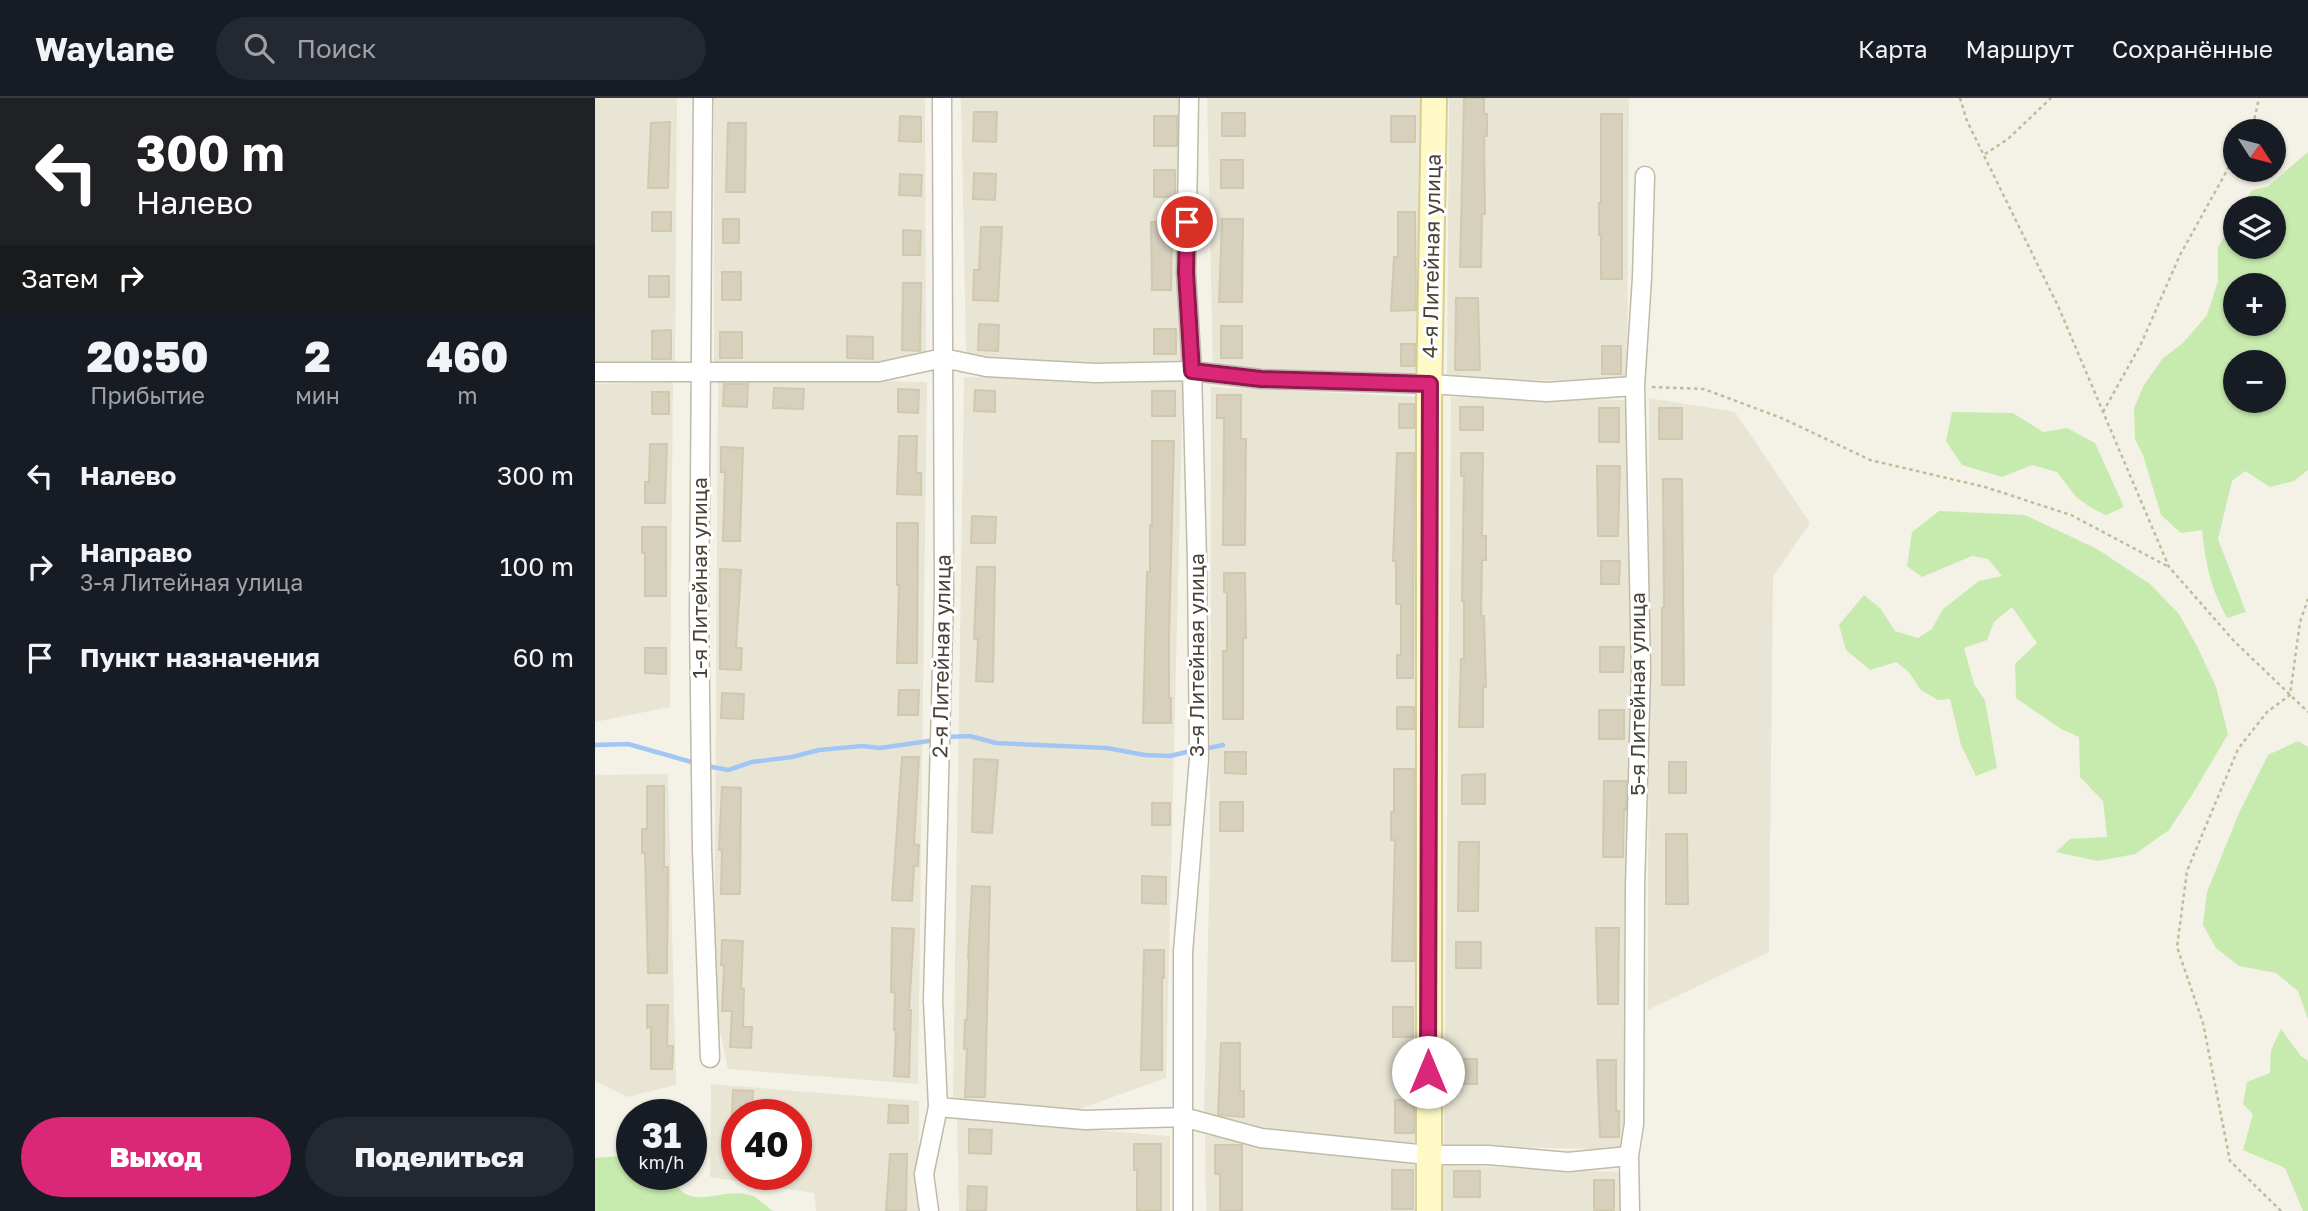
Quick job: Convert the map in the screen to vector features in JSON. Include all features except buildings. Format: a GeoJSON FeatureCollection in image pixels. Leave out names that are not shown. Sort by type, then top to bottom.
{"type":"FeatureCollection","features":[{"type":"Feature","properties":{"kind":"street","name":"1-я Литейная улица"},"geometry":{"type":"LineString","coordinates":[[703,98],[699,615],[702,850],[710,1058]]}},
{"type":"Feature","properties":{"kind":"street","name":"2-я Литейная улица"},"geometry":{"type":"LineString","coordinates":[[929,1211],[924,1174],[938,1107],[933,1000],[944,593],[942,98]]}},
{"type":"Feature","properties":{"kind":"street","name":"3-я Литейная улица"},"geometry":{"type":"LineString","coordinates":[[1183,1211],[1183,952],[1199,759],[1192,371],[1186,272],[1189,98]]}},
{"type":"Feature","properties":{"kind":"street","name":"4-я Литейная улица"},"geometry":{"type":"LineString","coordinates":[[1429,1211],[1430,384],[1434,98]]}},
{"type":"Feature","properties":{"kind":"street","name":"5-я Литейная улица"},"geometry":{"type":"LineString","coordinates":[[1630,1211],[1629,1156],[1634,1124],[1635,887],[1641,670],[1635,386],[1645,176]]}},
{"type":"Feature","properties":{"kind":"street"},"geometry":{"type":"LineString","coordinates":[[595,372],[879,372],[943,358],[986,367],[1082,372],[1192,371],[1261,379],[1430,384],[1547,392],[1635,386]]}},
{"type":"Feature","properties":{"kind":"street"},"geometry":{"type":"LineString","coordinates":[[938,1107],[1085,1120],[1183,1117],[1261,1138],[1428,1155],[1487,1155],[1567,1162],[1629,1156]]}},
{"type":"Feature","properties":{"kind":"path"},"geometry":{"type":"LineString","coordinates":[[1960,98],[1967,121],[1983,155],[2058,306],[2169,567],[2234,641],[2308,712]]}},
{"type":"Feature","properties":{"kind":"path"},"geometry":{"type":"LineString","coordinates":[[1983,155],[2008,139],[2051,98]]}},
{"type":"Feature","properties":{"kind":"path"},"geometry":{"type":"LineString","coordinates":[[2254,119],[2259,98]]}},
{"type":"Feature","properties":{"kind":"path"},"geometry":{"type":"LineString","coordinates":[[2103,412],[2141,344],[2180,255],[2223,178]]}},
{"type":"Feature","properties":{"kind":"path"},"geometry":{"type":"LineString","coordinates":[[1635,386],[1704,389],[1784,419],[1870,460],[1985,487],[2071,515],[2169,567]]}},
{"type":"Feature","properties":{"kind":"path"},"geometry":{"type":"LineString","coordinates":[[2281,1211],[2230,1161],[2203,1023],[2177,947],[2187,871],[2238,749],[2267,712],[2290,695],[2300,622],[2308,599]]}},
{"type":"Feature","properties":{"kind":"shaded area"},"geometry":{"type":"Polygon","coordinates":[[[595,98],[677,98],[675,365],[595,367],[595,98]]]}},
{"type":"Feature","properties":{"kind":"shaded area"},"geometry":{"type":"Polygon","coordinates":[[[714,98],[925,98],[926,358],[872,367],[714,364],[714,98]]]}},
{"type":"Feature","properties":{"kind":"shaded area"},"geometry":{"type":"Polygon","coordinates":[[[961,98],[1179,98],[1182,365],[1096,368],[966,355],[961,98]]]}},
{"type":"Feature","properties":{"kind":"shaded area"},"geometry":{"type":"Polygon","coordinates":[[[1207,98],[1426,98],[1423,373],[1213,367],[1207,98]]]}},
{"type":"Feature","properties":{"kind":"shaded area"},"geometry":{"type":"Polygon","coordinates":[[[1449,98],[1629,98],[1627,380],[1447,381],[1449,98]]]}},
{"type":"Feature","properties":{"kind":"shaded area"},"geometry":{"type":"Polygon","coordinates":[[[718,377],[927,382],[918,1084],[728,1069],[714,1004],[718,377]]]}},
{"type":"Feature","properties":{"kind":"shaded area"},"geometry":{"type":"Polygon","coordinates":[[[964,377],[1183,380],[1166,1078],[1071,1112],[953,1099],[964,377]]]}},
{"type":"Feature","properties":{"kind":"shaded area"},"geometry":{"type":"Polygon","coordinates":[[[673,382],[670,707],[595,722],[595,384],[673,382]]]}},
{"type":"Feature","properties":{"kind":"shaded area"},"geometry":{"type":"Polygon","coordinates":[[[1211,387],[1421,397],[1421,1144],[1305,1138],[1204,1116],[1210,856],[1211,387]]]}},
{"type":"Feature","properties":{"kind":"shaded area"},"geometry":{"type":"Polygon","coordinates":[[[1451,397],[1628,400],[1632,747],[1625,1150],[1444,1145],[1451,397]]]}},
{"type":"Feature","properties":{"kind":"shaded area"},"geometry":{"type":"Polygon","coordinates":[[[1649,398],[1735,412],[1810,523],[1773,577],[1769,952],[1648,1010],[1649,398]]]}},
{"type":"Feature","properties":{"kind":"shaded area"},"geometry":{"type":"Polygon","coordinates":[[[668,774],[676,1085],[627,1097],[595,1081],[595,775],[668,774]]]}},
{"type":"Feature","properties":{"kind":"shaded area"},"geometry":{"type":"Polygon","coordinates":[[[711,1084],[919,1101],[918,1211],[816,1211],[814,1193],[794,1190],[812,1190],[812,1099],[721,1099],[721,1179],[710,1177],[711,1084]]]}},
{"type":"Feature","properties":{"kind":"shaded area"},"geometry":{"type":"Polygon","coordinates":[[[957,1119],[1170,1136],[1170,1211],[959,1211],[957,1119]]]}},
{"type":"Feature","properties":{"kind":"shaded area"},"geometry":{"type":"Polygon","coordinates":[[[1205,1135],[1418,1165],[1419,1211],[1206,1211],[1205,1135]]]}},
{"type":"Feature","properties":{"kind":"shaded area"},"geometry":{"type":"Polygon","coordinates":[[[1441,1165],[1625,1172],[1624,1211],[1443,1211],[1441,1165]]]}},
{"type":"Feature","properties":{"kind":"green space"},"geometry":{"type":"Polygon","coordinates":[[[2308,152],[2308,470],[2294,481],[2270,487],[2245,471],[2232,481],[2218,539],[2246,612],[2227,618],[2216,596],[2210,575],[2202,530],[2181,533],[2161,515],[2143,455],[2135,439],[2134,408],[2144,385],[2163,358],[2183,343],[2207,315],[2218,281],[2218,247],[2223,238],[2223,259],[2286,259],[2286,196],[2248,196],[2252,190],[2267,187],[2273,182],[2286,182],[2286,171],[2308,152]]]}},
{"type":"Feature","properties":{"kind":"green space"},"geometry":{"type":"Polygon","coordinates":[[[1952,412],[2013,413],[2043,432],[2067,428],[2095,443],[2124,507],[2106,515],[2076,497],[2057,472],[2032,465],[2002,477],[1962,465],[1946,441],[1952,412]]]}},
{"type":"Feature","properties":{"kind":"green space"},"geometry":{"type":"Polygon","coordinates":[[[1939,511],[2025,515],[2097,549],[2150,584],[2179,614],[2216,687],[2228,734],[2169,830],[2135,854],[2098,861],[2056,852],[2070,839],[2107,837],[2103,801],[2080,777],[2079,737],[2061,729],[2016,698],[2015,664],[2037,643],[2012,607],[1994,622],[1987,640],[1964,648],[1974,684],[1985,700],[1997,768],[1976,776],[1961,745],[1950,699],[1938,700],[1921,690],[1908,671],[1896,662],[1870,670],[1846,650],[1839,625],[1864,595],[1881,609],[1895,631],[1918,638],[1932,629],[1943,609],[1979,581],[2002,576],[1988,559],[1972,556],[1922,577],[1907,566],[1912,532],[1939,511]]]}},
{"type":"Feature","properties":{"kind":"green space"},"geometry":{"type":"Polygon","coordinates":[[[2298,741],[2308,747],[2308,1019],[2298,991],[2276,973],[2239,966],[2216,948],[2203,925],[2207,892],[2239,813],[2268,755],[2298,741]]]}},
{"type":"Feature","properties":{"kind":"green space"},"geometry":{"type":"Polygon","coordinates":[[[2281,1029],[2300,1055],[2308,1061],[2308,1211],[2303,1211],[2285,1168],[2243,1150],[2253,1114],[2243,1104],[2247,1082],[2270,1073],[2271,1050],[2281,1029]]]}},
{"type":"Feature","properties":{"kind":"green space"},"geometry":{"type":"Polygon","coordinates":[[[616,1156],[616,1190],[681,1190],[699,1197],[740,1193],[756,1198],[773,1211],[595,1211],[595,1158],[616,1156]]]}},
{"type":"Feature","properties":{"kind":"waterway"},"geometry":{"type":"LineString","coordinates":[[944,737],[970,736],[996,743],[1107,748],[1145,755],[1170,756],[1195,750]]}},
{"type":"Feature","properties":{"kind":"waterway"},"geometry":{"type":"LineString","coordinates":[[707,766],[728,770],[752,762],[792,757],[819,750],[862,746],[880,748],[936,740]]}},
{"type":"Feature","properties":{"kind":"waterway"},"geometry":{"type":"LineString","coordinates":[[595,745],[628,744],[695,763]]}},
{"type":"Feature","properties":{"kind":"waterway"},"geometry":{"type":"LineString","coordinates":[[1204,749],[1223,745]]}},
{"type":"Feature","properties":{"kind":"route"},"geometry":{"type":"LineString","coordinates":[[1187,222],[1186,272],[1192,371],[1261,379],[1430,384],[1428,1072]]}}]}
